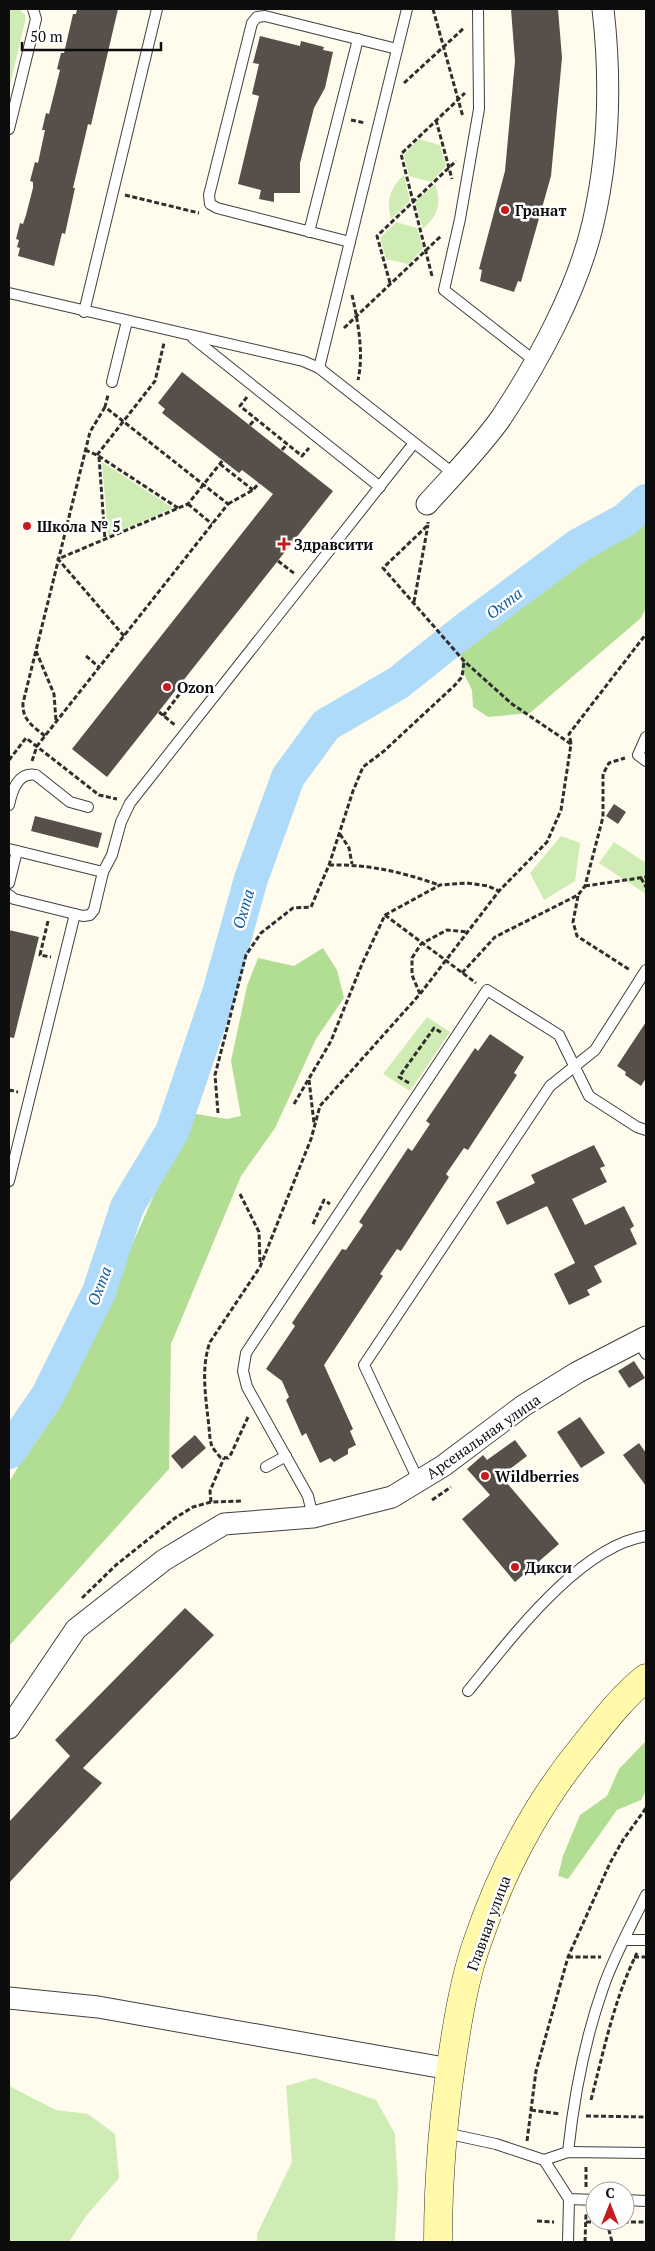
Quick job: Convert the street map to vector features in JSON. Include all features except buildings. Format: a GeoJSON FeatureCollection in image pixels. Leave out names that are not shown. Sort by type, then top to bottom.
{"type":"FeatureCollection","features":[{"type":"Feature","properties":{"kind":"main road","name":"Главная улица"},"geometry":{"type":"LineString","coordinates":[[438,2242],[438,2194],[442,2133],[450,2069],[461,2002],[477,1944],[514,1852],[559,1776],[627,1693],[646,1678]]}},
{"type":"Feature","properties":{"kind":"street"},"geometry":{"type":"LineString","coordinates":[[428,515],[454,474],[500,419],[536,362],[579,268],[593,224],[603,166],[608,99],[608,51],[602,9]]}},
{"type":"Feature","properties":{"kind":"street","name":"Арсенальная улица"},"geometry":{"type":"LineString","coordinates":[[9,1728],[76,1629],[164,1560],[224,1524],[313,1517],[392,1497],[443,1466],[524,1406],[578,1372],[644,1344]]}},
{"type":"Feature","properties":{"kind":"street"},"geometry":{"type":"LineString","coordinates":[[9,1998],[98,2006],[450,2069]]}},
{"type":"Feature","properties":{"kind":"lane"},"geometry":{"type":"LineString","coordinates":[[9,129],[36,19],[33,9]]}},
{"type":"Feature","properties":{"kind":"lane"},"geometry":{"type":"LineString","coordinates":[[84,312],[157,9]]}},
{"type":"Feature","properties":{"kind":"lane"},"geometry":{"type":"LineString","coordinates":[[319,368],[407,9]]}},
{"type":"Feature","properties":{"kind":"lane"},"geometry":{"type":"LineString","coordinates":[[478,11],[479,109],[460,219],[444,290],[536,362]]}},
{"type":"Feature","properties":{"kind":"lane"},"geometry":{"type":"LineString","coordinates":[[350,242],[216,208],[210,204],[209,195],[252,24],[257,17],[265,16],[397,49]]}},
{"type":"Feature","properties":{"kind":"lane"},"geometry":{"type":"LineString","coordinates":[[309,232],[358,39]]}},
{"type":"Feature","properties":{"kind":"lane"},"geometry":{"type":"LineString","coordinates":[[9,294],[304,361],[319,368],[454,474]]}},
{"type":"Feature","properties":{"kind":"lane"},"geometry":{"type":"LineString","coordinates":[[112,382],[127,321]]}},
{"type":"Feature","properties":{"kind":"lane"},"geometry":{"type":"LineString","coordinates":[[191,336],[380,487]]}},
{"type":"Feature","properties":{"kind":"lane"},"geometry":{"type":"LineString","coordinates":[[9,895],[75,914],[90,915],[94,910],[103,872],[112,855],[121,822],[130,803],[414,443]]}},
{"type":"Feature","properties":{"kind":"lane"},"geometry":{"type":"LineString","coordinates":[[642,758],[646,737]]}},
{"type":"Feature","properties":{"kind":"lane"},"geometry":{"type":"LineString","coordinates":[[9,805],[17,782],[22,776],[29,773],[36,775],[70,802],[88,807]]}},
{"type":"Feature","properties":{"kind":"lane"},"geometry":{"type":"LineString","coordinates":[[9,884],[13,850],[103,872]]}},
{"type":"Feature","properties":{"kind":"lane"},"geometry":{"type":"LineString","coordinates":[[9,1181],[75,914]]}},
{"type":"Feature","properties":{"kind":"lane"},"geometry":{"type":"LineString","coordinates":[[418,1482],[364,1365],[550,1086],[595,1050],[644,973]]}},
{"type":"Feature","properties":{"kind":"lane"},"geometry":{"type":"LineString","coordinates":[[313,1517],[308,1496],[247,1387],[243,1371],[246,1353],[486,990],[559,1035],[589,1096],[637,1127],[646,1130]]}},
{"type":"Feature","properties":{"kind":"lane"},"geometry":{"type":"LineString","coordinates":[[266,1466],[286,1456]]}},
{"type":"Feature","properties":{"kind":"lane"},"geometry":{"type":"LineString","coordinates":[[468,1691],[523,1624],[575,1573],[609,1550],[646,1536]]}},
{"type":"Feature","properties":{"kind":"lane"},"geometry":{"type":"LineString","coordinates":[[568,2152],[574,2106],[588,2036],[603,1987],[646,1895]]}},
{"type":"Feature","properties":{"kind":"lane"},"geometry":{"type":"LineString","coordinates":[[624,1940],[645,1940]]}},
{"type":"Feature","properties":{"kind":"lane"},"geometry":{"type":"LineString","coordinates":[[442,2133],[496,2144],[544,2160],[568,2152],[646,2153]]}},
{"type":"Feature","properties":{"kind":"lane"},"geometry":{"type":"LineString","coordinates":[[544,2160],[569,2199],[568,2242]]}},
{"type":"Feature","properties":{"kind":"lane"},"geometry":{"type":"LineString","coordinates":[[569,2199],[585,2200]]}},
{"type":"Feature","properties":{"kind":"path"},"geometry":{"type":"LineString","coordinates":[[390,283],[377,236],[472,147],[457,100],[433,9]]}},
{"type":"Feature","properties":{"kind":"path"},"geometry":{"type":"LineString","coordinates":[[400,87],[478,11]]}},
{"type":"Feature","properties":{"kind":"path"},"geometry":{"type":"LineString","coordinates":[[444,290],[433,282],[401,154],[480,79]]}},
{"type":"Feature","properties":{"kind":"path"},"geometry":{"type":"LineString","coordinates":[[338,116],[378,126]]}},
{"type":"Feature","properties":{"kind":"path"},"geometry":{"type":"LineString","coordinates":[[436,120],[453,184]]}},
{"type":"Feature","properties":{"kind":"path"},"geometry":{"type":"LineString","coordinates":[[113,192],[201,213],[210,204]]}},
{"type":"Feature","properties":{"kind":"path"},"geometry":{"type":"LineString","coordinates":[[338,334],[460,219]]}},
{"type":"Feature","properties":{"kind":"path"},"geometry":{"type":"LineString","coordinates":[[350,287],[357,316],[361,367],[354,396]]}},
{"type":"Feature","properties":{"kind":"path"},"geometry":{"type":"LineString","coordinates":[[105,540],[98,456],[155,381],[167,330]]}},
{"type":"Feature","properties":{"kind":"path"},"geometry":{"type":"LineString","coordinates":[[45,736],[27,721],[22,713],[23,703],[90,432],[105,407],[112,382]]}},
{"type":"Feature","properties":{"kind":"path"},"geometry":{"type":"LineString","coordinates":[[255,387],[240,406],[302,456],[317,437]]}},
{"type":"Feature","properties":{"kind":"path"},"geometry":{"type":"LineString","coordinates":[[105,407],[228,504]]}},
{"type":"Feature","properties":{"kind":"path"},"geometry":{"type":"LineString","coordinates":[[250,425],[256,418]]}},
{"type":"Feature","properties":{"kind":"path"},"geometry":{"type":"LineString","coordinates":[[282,450],[288,444]]}},
{"type":"Feature","properties":{"kind":"path"},"geometry":{"type":"LineString","coordinates":[[86,450],[179,508]]}},
{"type":"Feature","properties":{"kind":"path"},"geometry":{"type":"LineString","coordinates":[[58,560],[188,504],[221,462],[253,490]]}},
{"type":"Feature","properties":{"kind":"path"},"geometry":{"type":"LineString","coordinates":[[29,773],[37,746],[212,524],[228,504],[253,490],[259,483]]}},
{"type":"Feature","properties":{"kind":"path"},"geometry":{"type":"LineString","coordinates":[[188,504],[212,524]]}},
{"type":"Feature","properties":{"kind":"path"},"geometry":{"type":"LineString","coordinates":[[428,515],[383,568],[464,661],[512,704],[571,744]]}},
{"type":"Feature","properties":{"kind":"path"},"geometry":{"type":"LineString","coordinates":[[414,602],[428,515]]}},
{"type":"Feature","properties":{"kind":"path"},"geometry":{"type":"LineString","coordinates":[[58,560],[124,636]]}},
{"type":"Feature","properties":{"kind":"path"},"geometry":{"type":"LineString","coordinates":[[278,561],[305,582]]}},
{"type":"Feature","properties":{"kind":"path"},"geometry":{"type":"LineString","coordinates":[[224,1458],[215,1452],[210,1439],[204,1365],[206,1353],[210,1342],[260,1267],[320,1106],[420,994],[499,891],[547,842],[561,810],[571,744],[569,734],[646,634]]}},
{"type":"Feature","properties":{"kind":"path"},"geometry":{"type":"LineString","coordinates":[[36,651],[54,694],[56,722]]}},
{"type":"Feature","properties":{"kind":"path"},"geometry":{"type":"LineString","coordinates":[[86,656],[99,667]]}},
{"type":"Feature","properties":{"kind":"path"},"geometry":{"type":"LineString","coordinates":[[218,1113],[215,1075],[246,955],[261,933],[293,908],[311,907],[329,865],[352,791],[363,767],[384,751],[454,686],[462,677],[464,661]]}},
{"type":"Feature","properties":{"kind":"path"},"geometry":{"type":"LineString","coordinates":[[183,681],[210,702]]}},
{"type":"Feature","properties":{"kind":"path"},"geometry":{"type":"LineString","coordinates":[[163,716],[188,684]]}},
{"type":"Feature","properties":{"kind":"path"},"geometry":{"type":"LineString","coordinates":[[159,712],[185,733]]}},
{"type":"Feature","properties":{"kind":"path"},"geometry":{"type":"LineString","coordinates":[[9,760],[26,738],[99,795],[130,803]]}},
{"type":"Feature","properties":{"kind":"path"},"geometry":{"type":"LineString","coordinates":[[642,758],[609,763],[603,774],[603,817],[585,886],[578,896],[573,922],[577,936],[644,973]]}},
{"type":"Feature","properties":{"kind":"path"},"geometry":{"type":"LineString","coordinates":[[340,834],[349,848],[352,864]]}},
{"type":"Feature","properties":{"kind":"path"},"geometry":{"type":"LineString","coordinates":[[329,865],[352,864],[385,868],[440,885],[467,883],[488,886],[499,891]]}},
{"type":"Feature","properties":{"kind":"path"},"geometry":{"type":"LineString","coordinates":[[585,886],[646,877]]}},
{"type":"Feature","properties":{"kind":"path"},"geometry":{"type":"LineString","coordinates":[[641,878],[646,887]]}},
{"type":"Feature","properties":{"kind":"path"},"geometry":{"type":"LineString","coordinates":[[294,1104],[331,1041],[362,964],[385,915],[440,885]]}},
{"type":"Feature","properties":{"kind":"path"},"geometry":{"type":"LineString","coordinates":[[462,973],[495,937],[578,896]]}},
{"type":"Feature","properties":{"kind":"path"},"geometry":{"type":"LineString","coordinates":[[52,908],[40,955],[64,961]]}},
{"type":"Feature","properties":{"kind":"path"},"geometry":{"type":"LineString","coordinates":[[385,915],[421,944],[486,990]]}},
{"type":"Feature","properties":{"kind":"path"},"geometry":{"type":"LineString","coordinates":[[420,994],[412,975],[412,958],[421,944],[447,930],[467,932]]}},
{"type":"Feature","properties":{"kind":"path"},"geometry":{"type":"LineString","coordinates":[[38,940],[43,941]]}},
{"type":"Feature","properties":{"kind":"path"},"geometry":{"type":"LineString","coordinates":[[420,1090],[399,1077],[434,1028],[454,1040]]}},
{"type":"Feature","properties":{"kind":"path"},"geometry":{"type":"LineString","coordinates":[[309,1079],[314,1126]]}},
{"type":"Feature","properties":{"kind":"path"},"geometry":{"type":"LineString","coordinates":[[240,1194],[259,1232],[260,1267]]}},
{"type":"Feature","properties":{"kind":"path"},"geometry":{"type":"LineString","coordinates":[[211,1502],[210,1491],[224,1458],[231,1454],[255,1401]]}},
{"type":"Feature","properties":{"kind":"path"},"geometry":{"type":"LineString","coordinates":[[526,2154],[536,2072],[568,1956],[610,1863],[623,1840],[646,1808]]}},
{"type":"Feature","properties":{"kind":"path"},"geometry":{"type":"LineString","coordinates":[[588,2181],[586,2152],[587,2116],[610,2027],[623,1986],[645,1940]]}},
{"type":"Feature","properties":{"kind":"path"},"geometry":{"type":"LineString","coordinates":[[537,2221],[585,2222]]}},
{"type":"Feature","properties":{"kind":"green space"},"geometry":{"type":"Polygon","coordinates":[[[9,9],[19,9],[25,15],[25,21],[9,90],[9,9]]]}},
{"type":"Feature","properties":{"kind":"green space"},"geometry":{"type":"Polygon","coordinates":[[[419,139],[440,145],[446,166],[431,182],[409,176],[404,155],[419,139]]]}},
{"type":"Feature","properties":{"kind":"green space"},"geometry":{"type":"Polygon","coordinates":[[[404,175],[410,201],[391,219],[390,195],[395,184],[404,175]]]}},
{"type":"Feature","properties":{"kind":"green space"},"geometry":{"type":"Polygon","coordinates":[[[435,184],[438,198],[437,209],[432,219],[423,229],[415,202],[435,184]]]}},
{"type":"Feature","properties":{"kind":"green space"},"geometry":{"type":"Polygon","coordinates":[[[396,222],[417,228],[423,249],[408,264],[386,259],[380,238],[396,222]]]}},
{"type":"Feature","properties":{"kind":"green space"},"geometry":{"type":"Polygon","coordinates":[[[102,462],[173,508],[108,536],[102,462]]]}},
{"type":"Feature","properties":{"kind":"green space"},"geometry":{"type":"Polygon","coordinates":[[[646,511],[646,608],[641,618],[530,713],[488,717],[473,707],[472,690],[462,670],[460,650],[505,617],[552,575],[646,511]]]}},
{"type":"Feature","properties":{"kind":"green space"},"geometry":{"type":"Polygon","coordinates":[[[561,836],[580,843],[575,881],[544,900],[530,873],[561,836]]]}},
{"type":"Feature","properties":{"kind":"green space"},"geometry":{"type":"Polygon","coordinates":[[[614,842],[646,863],[646,894],[599,863],[614,842]]]}},
{"type":"Feature","properties":{"kind":"green space"},"geometry":{"type":"Polygon","coordinates":[[[323,948],[337,970],[344,998],[316,1039],[275,1128],[241,1176],[171,1344],[169,1469],[9,1646],[9,1482],[53,1409],[99,1320],[190,1113],[227,1119],[241,1116],[231,1061],[247,986],[258,958],[294,966],[323,948]]]}},
{"type":"Feature","properties":{"kind":"green space"},"geometry":{"type":"Polygon","coordinates":[[[427,1017],[450,1032],[410,1091],[383,1074],[427,1017]]]}},
{"type":"Feature","properties":{"kind":"green space"},"geometry":{"type":"Polygon","coordinates":[[[646,1741],[646,1791],[641,1800],[617,1810],[568,1879],[558,1876],[563,1856],[580,1815],[607,1796],[619,1769],[646,1741]]]}},
{"type":"Feature","properties":{"kind":"green space"},"geometry":{"type":"Polygon","coordinates":[[[314,2078],[376,2100],[395,2134],[398,2186],[395,2242],[257,2242],[257,2234],[292,2162],[286,2086],[314,2078]]]}},
{"type":"Feature","properties":{"kind":"green space"},"geometry":{"type":"Polygon","coordinates":[[[9,2086],[56,2110],[88,2114],[115,2134],[119,2178],[86,2216],[69,2242],[9,2242],[9,2086]]]}},
{"type":"Feature","properties":{"kind":"waterway","name":"Охта"},"geometry":{"type":"LineString","coordinates":[[9,1452],[48,1395],[99,1292],[127,1207],[172,1132],[219,993],[251,879],[288,777],[326,725],[398,683],[462,632],[579,545],[625,520],[646,501]]}},
{"type":"Feature","properties":{"kind":"place","name":"Гранат"},"geometry":{"type":"Point","coordinates":[505,210]}},
{"type":"Feature","properties":{"kind":"place","name":"Школа № 5"},"geometry":{"type":"Point","coordinates":[27,526]}},
{"type":"Feature","properties":{"kind":"place","name":"Здравсити"},"geometry":{"type":"Point","coordinates":[284,544]}},
{"type":"Feature","properties":{"kind":"place","name":"Ozon"},"geometry":{"type":"Point","coordinates":[167,687]}},
{"type":"Feature","properties":{"kind":"place","name":"Wildberries"},"geometry":{"type":"Point","coordinates":[485,1476]}},
{"type":"Feature","properties":{"kind":"place","name":"Дикси"},"geometry":{"type":"Point","coordinates":[515,1567]}}]}
